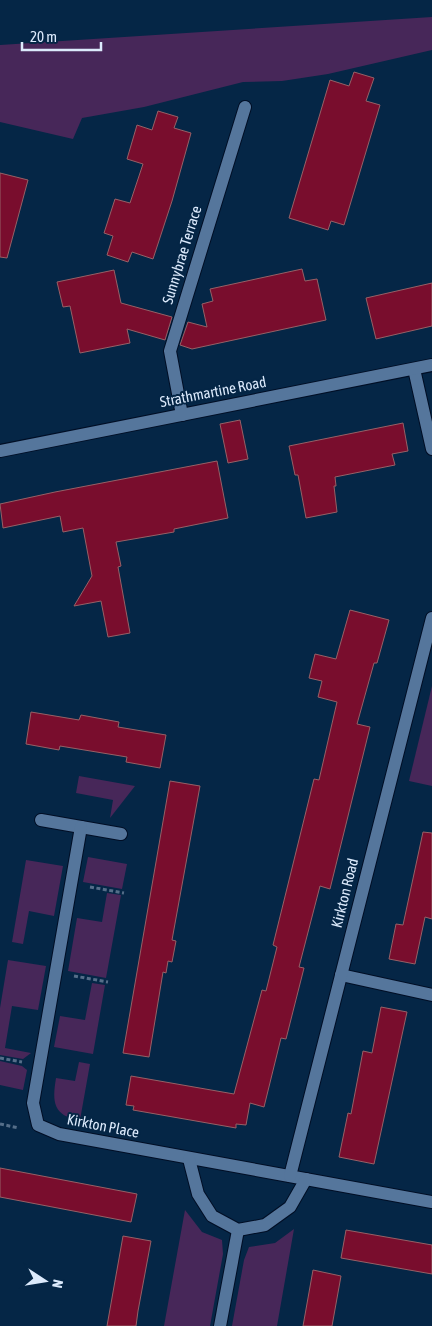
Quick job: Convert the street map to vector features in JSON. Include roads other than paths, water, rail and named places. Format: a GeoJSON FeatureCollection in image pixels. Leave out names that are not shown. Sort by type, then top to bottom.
{"type":"FeatureCollection","features":[{"type":"Feature","properties":{"kind":"street","name":"Sunnybrae Terrace"},"geometry":{"type":"LineString","coordinates":[[182,415],[170,352],[245,107]]}},
{"type":"Feature","properties":{"kind":"street","name":"Strathmartine Road"},"geometry":{"type":"LineString","coordinates":[[0,451],[432,365]]}},
{"type":"Feature","properties":{"kind":"street"},"geometry":{"type":"LineString","coordinates":[[414,369],[432,448]]}},
{"type":"Feature","properties":{"kind":"street","name":"Kirkton Road"},"geometry":{"type":"LineString","coordinates":[[290,1176],[432,618]]}},
{"type":"Feature","properties":{"kind":"street"},"geometry":{"type":"LineString","coordinates":[[41,820],[121,834]]}},
{"type":"Feature","properties":{"kind":"street","name":"Kirkton Place"},"geometry":{"type":"LineString","coordinates":[[81,827],[33,1103],[38,1125],[59,1134],[432,1202]]}},
{"type":"Feature","properties":{"kind":"street"},"geometry":{"type":"LineString","coordinates":[[341,975],[432,996]]}},
{"type":"Feature","properties":{"kind":"street"},"geometry":{"type":"LineString","coordinates":[[189,1159],[198,1194],[212,1216],[238,1230],[265,1225],[290,1207],[306,1179]]}},
{"type":"Feature","properties":{"kind":"street"},"geometry":{"type":"LineString","coordinates":[[220,1326],[238,1230]]}}]}
